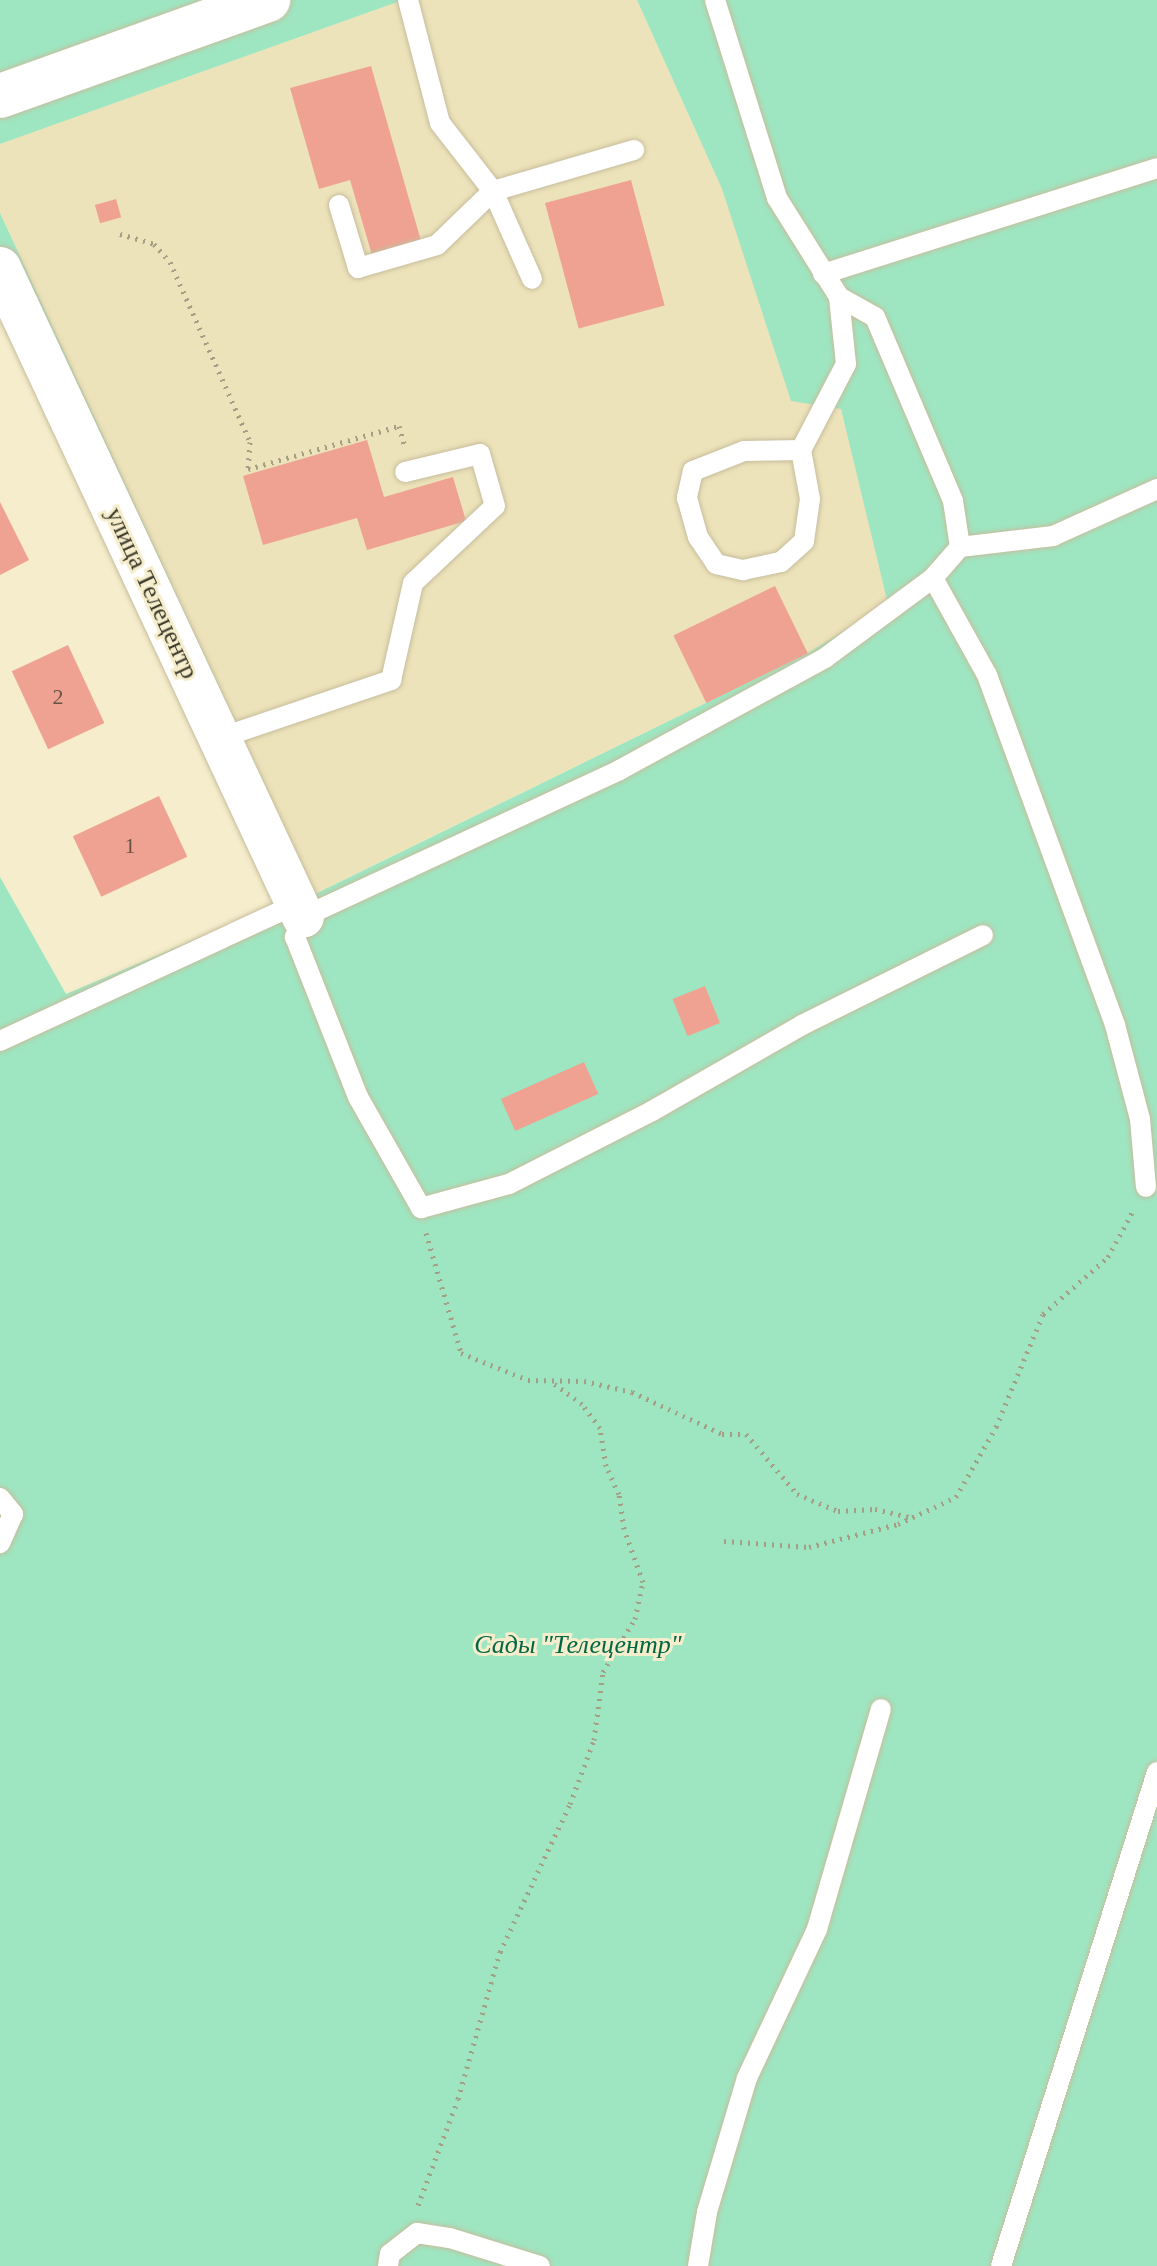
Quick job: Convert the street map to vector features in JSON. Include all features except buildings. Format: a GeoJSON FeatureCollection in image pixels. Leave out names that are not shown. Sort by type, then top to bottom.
{"type":"FeatureCollection","features":[{"type":"Feature","properties":{"kind":"street"},"geometry":{"type":"LineString","coordinates":[[0,96],[268,0]]}},
{"type":"Feature","properties":{"kind":"street","name":"улица Телецентр"},"geometry":{"type":"LineString","coordinates":[[0,268],[300,911]]}},
{"type":"Feature","properties":{"kind":"lane"},"geometry":{"type":"LineString","coordinates":[[408,0],[440,123],[493,191],[532,279]]}},
{"type":"Feature","properties":{"kind":"lane"},"geometry":{"type":"LineString","coordinates":[[715,0],[777,198],[839,297],[875,317],[953,501],[960,547]]}},
{"type":"Feature","properties":{"kind":"lane"},"geometry":{"type":"LineString","coordinates":[[339,205],[358,268],[437,245],[493,191],[634,150]]}},
{"type":"Feature","properties":{"kind":"lane"},"geometry":{"type":"LineString","coordinates":[[823,274],[1157,168]]}},
{"type":"Feature","properties":{"kind":"lane"},"geometry":{"type":"LineString","coordinates":[[801,450],[744,451],[693,471],[687,498],[698,537],[716,564],[743,570],[781,562],[804,541],[810,499],[801,450],[846,364],[839,297]]}},
{"type":"Feature","properties":{"kind":"lane"},"geometry":{"type":"LineString","coordinates":[[220,738],[391,680],[413,583],[495,506],[480,454],[408,471]]}},
{"type":"Feature","properties":{"kind":"lane"},"geometry":{"type":"LineString","coordinates":[[0,1041],[620,770],[825,658],[933,578],[960,547],[1053,536],[1157,489]]}},
{"type":"Feature","properties":{"kind":"lane"},"geometry":{"type":"LineString","coordinates":[[933,578],[987,675],[1115,1025],[1140,1119],[1146,1187]]}},
{"type":"Feature","properties":{"kind":"lane"},"geometry":{"type":"LineString","coordinates":[[300,911],[295,937],[315,994],[358,1097],[421,1208],[509,1184],[652,1111],[802,1025],[983,935]]}},
{"type":"Feature","properties":{"kind":"lane"},"geometry":{"type":"LineString","coordinates":[[0,1498],[13,1514],[0,1543]]}},
{"type":"Feature","properties":{"kind":"lane"},"geometry":{"type":"LineString","coordinates":[[698,2266],[707,2212],[747,2078],[817,1929],[881,1709]]}},
{"type":"Feature","properties":{"kind":"lane"},"geometry":{"type":"LineString","coordinates":[[1001,2266],[1157,1772]]}},
{"type":"Feature","properties":{"kind":"lane"},"geometry":{"type":"LineString","coordinates":[[388,2266],[390,2254],[417,2233],[450,2238],[540,2266]]}},
{"type":"Feature","properties":{"kind":"path"},"geometry":{"type":"LineString","coordinates":[[120,234],[154,244],[170,262],[250,442],[248,469],[399,426],[408,471]]}},
{"type":"Feature","properties":{"kind":"path"},"geometry":{"type":"LineString","coordinates":[[724,1541],[809,1547],[911,1517],[956,1497],[996,1427],[1043,1314],[1108,1257],[1146,1187]]}},
{"type":"Feature","properties":{"kind":"path"},"geometry":{"type":"LineString","coordinates":[[421,1208],[435,1276],[461,1353],[528,1380],[553,1383],[584,1381],[632,1392],[722,1434],[746,1434],[797,1494],[838,1511],[875,1509],[911,1517]]}},
{"type":"Feature","properties":{"kind":"path"},"geometry":{"type":"LineString","coordinates":[[417,2233],[418,2200],[458,2099],[500,1952],[570,1804],[594,1740],[603,1672],[635,1619],[643,1582],[624,1529],[619,1494],[606,1466],[600,1428],[582,1404],[553,1383]]}},
{"type":"Feature","properties":{"kind":"shaded area"},"geometry":{"type":"Polygon","coordinates":[[[403,0],[637,0],[722,189],[841,409],[889,604],[808,653],[314,894],[0,213],[0,144],[403,0]]]}},
{"type":"Feature","properties":{"kind":"green space"},"geometry":{"type":"Polygon","coordinates":[[[0,0],[403,0],[0,144],[0,0]]]}},
{"type":"Feature","properties":{"kind":"green space","name":"Сады \"Телецентр\""},"geometry":{"type":"Polygon","coordinates":[[[637,0],[1157,0],[1157,2266],[0,2266],[0,877],[66,994],[279,904],[0,307],[0,213],[315,894],[808,653],[888,604],[841,409],[791,401],[722,189],[637,0]]]}}]}
